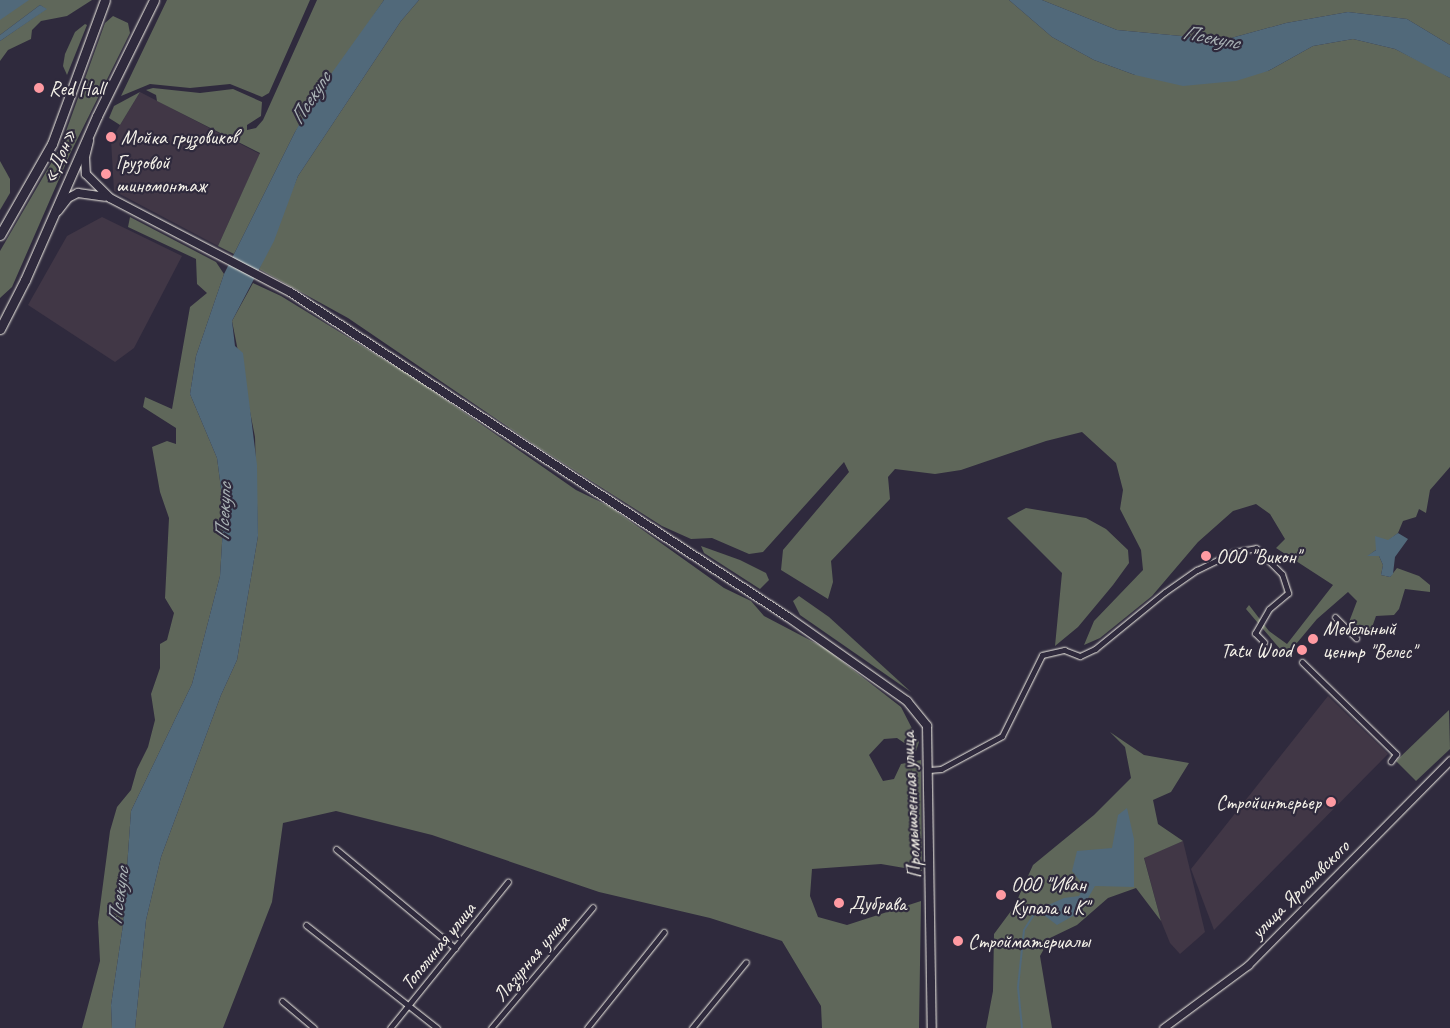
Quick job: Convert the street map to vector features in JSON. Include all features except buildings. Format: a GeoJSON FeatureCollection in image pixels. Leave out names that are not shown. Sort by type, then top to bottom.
{"type":"FeatureCollection","features":[{"type":"Feature","properties":{"kind":"highway","name":"«Дон»"},"geometry":{"type":"LineString","coordinates":[[0,235],[52,144],[105,0]]}},
{"type":"Feature","properties":{"kind":"highway","name":"«Дон»"},"geometry":{"type":"LineString","coordinates":[[0,328],[97,116],[154,0]]}},
{"type":"Feature","properties":{"kind":"main road"},"geometry":{"type":"LineString","coordinates":[[97,116],[84,167],[89,179],[110,198]]}},
{"type":"Feature","properties":{"kind":"main road"},"geometry":{"type":"LineString","coordinates":[[45,231],[73,195],[85,193],[110,198]]}},
{"type":"Feature","properties":{"kind":"main road","name":"Промышленная улица"},"geometry":{"type":"LineString","coordinates":[[110,198],[209,252],[290,292],[788,617],[907,701],[926,726],[929,770],[932,1028]]}},
{"type":"Feature","properties":{"kind":"street"},"geometry":{"type":"LineString","coordinates":[[929,770],[941,769],[1002,736],[1042,655],[1064,650],[1080,656],[1095,648],[1165,592],[1197,570],[1234,552],[1256,548],[1282,574],[1288,592],[1268,609],[1255,633],[1264,642]]}},
{"type":"Feature","properties":{"kind":"street"},"geometry":{"type":"LineString","coordinates":[[1335,617],[1356,638]]}},
{"type":"Feature","properties":{"kind":"street"},"geometry":{"type":"LineString","coordinates":[[1302,662],[1396,754],[1391,761]]}},
{"type":"Feature","properties":{"kind":"street","name":"улица Ярославского"},"geometry":{"type":"LineString","coordinates":[[1162,1028],[1248,965],[1450,760]]}},
{"type":"Feature","properties":{"kind":"street"},"geometry":{"type":"LineString","coordinates":[[336,849],[455,948]]}},
{"type":"Feature","properties":{"kind":"street","name":"Тополиная улица"},"geometry":{"type":"LineString","coordinates":[[390,1028],[508,882]]}},
{"type":"Feature","properties":{"kind":"street","name":"Лазурная улица"},"geometry":{"type":"LineString","coordinates":[[491,1028],[593,906]]}},
{"type":"Feature","properties":{"kind":"street"},"geometry":{"type":"LineString","coordinates":[[306,925],[437,1028]]}},
{"type":"Feature","properties":{"kind":"street"},"geometry":{"type":"LineString","coordinates":[[587,1028],[664,932]]}},
{"type":"Feature","properties":{"kind":"street"},"geometry":{"type":"LineString","coordinates":[[692,1028],[746,962]]}},
{"type":"Feature","properties":{"kind":"street"},"geometry":{"type":"LineString","coordinates":[[282,1001],[314,1028]]}},
{"type":"Feature","properties":{"kind":"shaded area"},"geometry":{"type":"Polygon","coordinates":[[[140,92],[260,154],[218,246],[114,191],[111,140],[140,92]]]}},
{"type":"Feature","properties":{"kind":"shaded area"},"geometry":{"type":"Polygon","coordinates":[[[102,217],[182,256],[134,348],[115,362],[28,305],[67,236],[102,217]]]}},
{"type":"Feature","properties":{"kind":"shaded area"},"geometry":{"type":"Polygon","coordinates":[[[1328,696],[1388,754],[1214,930],[1191,869],[1328,696]]]}},
{"type":"Feature","properties":{"kind":"shaded area"},"geometry":{"type":"Polygon","coordinates":[[[1183,841],[1205,932],[1180,954],[1170,943],[1161,921],[1144,857],[1183,841]]]}},
{"type":"Feature","properties":{"kind":"green space"},"geometry":{"type":"Polygon","coordinates":[[[0,0],[92,0],[67,16],[41,21],[32,30],[31,39],[8,50],[0,61],[0,41],[46,9],[40,5],[0,35],[0,0]]]}},
{"type":"Feature","properties":{"kind":"green space"},"geometry":{"type":"Polygon","coordinates":[[[167,0],[310,0],[269,93],[262,97],[230,84],[190,88],[150,84],[121,96],[167,0]]]}},
{"type":"Feature","properties":{"kind":"green space"},"geometry":{"type":"Polygon","coordinates":[[[317,0],[384,0],[295,132],[234,254],[218,246],[260,153],[157,101],[156,95],[146,90],[153,88],[200,93],[233,89],[262,102],[261,116],[247,125],[247,130],[256,128],[263,120],[317,0]]]}},
{"type":"Feature","properties":{"kind":"green space"},"geometry":{"type":"Polygon","coordinates":[[[419,0],[1009,0],[1052,37],[1094,60],[1135,75],[1268,71],[1313,46],[1353,39],[1395,49],[1433,68],[1450,78],[1450,467],[1430,490],[1426,513],[1419,509],[1416,517],[1403,521],[1398,533],[1368,556],[1379,556],[1383,565],[1381,575],[1390,577],[1397,568],[1419,576],[1430,585],[1430,592],[1405,589],[1399,609],[1394,615],[1376,616],[1370,633],[1359,632],[1349,622],[1357,601],[1348,592],[1317,619],[1286,656],[1246,609],[1249,605],[1269,631],[1287,644],[1333,585],[1276,548],[1285,539],[1270,514],[1256,504],[1233,511],[1198,542],[1152,596],[1100,638],[1084,645],[1094,621],[1143,570],[1141,550],[1120,509],[1123,490],[1116,463],[1082,432],[1046,441],[961,470],[935,474],[895,469],[888,477],[890,499],[831,561],[833,582],[828,599],[781,570],[783,550],[849,472],[844,462],[763,552],[749,554],[712,538],[691,539],[662,526],[536,446],[348,318],[259,269],[298,176],[401,21],[419,0]]]}},
{"type":"Feature","properties":{"kind":"green space"},"geometry":{"type":"Polygon","coordinates":[[[1042,0],[1450,0],[1450,45],[1407,19],[1348,12],[1286,23],[1224,40],[1117,30],[1042,0]]]}},
{"type":"Feature","properties":{"kind":"green space"},"geometry":{"type":"Polygon","coordinates":[[[113,16],[128,23],[130,33],[70,154],[12,287],[0,298],[0,251],[60,148],[105,23],[113,16]]]}},
{"type":"Feature","properties":{"kind":"green space"},"geometry":{"type":"Polygon","coordinates":[[[85,24],[87,25],[67,75],[63,66],[65,54],[75,32],[85,24]]]}},
{"type":"Feature","properties":{"kind":"green space"},"geometry":{"type":"Polygon","coordinates":[[[140,92],[120,125],[109,118],[114,106],[140,92]]]}},
{"type":"Feature","properties":{"kind":"green space"},"geometry":{"type":"Polygon","coordinates":[[[0,161],[10,179],[10,193],[0,210],[0,161]]]}},
{"type":"Feature","properties":{"kind":"green space"},"geometry":{"type":"Polygon","coordinates":[[[130,217],[216,262],[224,274],[196,356],[190,394],[217,458],[224,511],[220,576],[192,684],[131,811],[123,925],[111,1005],[112,1028],[82,1028],[100,961],[98,922],[110,831],[117,807],[131,790],[137,769],[148,747],[155,720],[151,694],[160,668],[160,644],[167,640],[174,613],[165,598],[169,518],[160,492],[152,447],[167,441],[176,444],[176,428],[143,407],[145,397],[172,409],[190,307],[207,293],[197,284],[196,259],[128,227],[130,217]]]}},
{"type":"Feature","properties":{"kind":"green space"},"geometry":{"type":"Polygon","coordinates":[[[253,283],[281,296],[416,379],[576,490],[609,506],[724,588],[751,601],[764,616],[825,648],[901,707],[919,742],[916,751],[897,738],[884,739],[869,755],[883,781],[894,779],[901,764],[921,760],[922,871],[881,864],[812,869],[810,896],[818,917],[847,925],[921,901],[919,1028],[822,1028],[821,1006],[782,941],[710,918],[599,892],[432,835],[336,811],[283,823],[272,902],[223,1028],[135,1028],[146,920],[161,857],[221,695],[237,660],[258,536],[255,437],[232,321],[253,283]]]}},
{"type":"Feature","properties":{"kind":"green space"},"geometry":{"type":"Polygon","coordinates":[[[1026,508],[1086,518],[1106,529],[1128,550],[1129,563],[1113,585],[1078,627],[1055,646],[1062,573],[1007,518],[1026,508]]]}},
{"type":"Feature","properties":{"kind":"green space"},"geometry":{"type":"Polygon","coordinates":[[[701,546],[740,560],[766,573],[769,580],[760,589],[704,553],[701,546]]]}},
{"type":"Feature","properties":{"kind":"green space"},"geometry":{"type":"Polygon","coordinates":[[[799,596],[829,617],[911,692],[800,615],[793,601],[799,596]]]}},
{"type":"Feature","properties":{"kind":"green space"},"geometry":{"type":"Polygon","coordinates":[[[1449,710],[1450,749],[1416,781],[1396,761],[1449,710]]]}},
{"type":"Feature","properties":{"kind":"green space"},"geometry":{"type":"Polygon","coordinates":[[[1110,732],[1144,755],[1189,763],[1171,792],[1153,800],[1158,824],[1183,841],[1144,858],[1161,921],[1136,888],[1108,898],[1077,925],[1050,938],[1040,956],[1052,1028],[986,1028],[993,991],[994,934],[1014,907],[1033,865],[1094,815],[1131,778],[1125,747],[1110,732]]]}},
{"type":"Feature","properties":{"kind":"water"},"geometry":{"type":"Polygon","coordinates":[[[0,0],[29,0],[0,20],[0,0]]]}},
{"type":"Feature","properties":{"kind":"water"},"geometry":{"type":"Polygon","coordinates":[[[384,0],[419,0],[401,21],[298,176],[274,241],[232,321],[235,346],[243,353],[257,465],[258,536],[237,660],[221,695],[161,857],[146,920],[135,1028],[112,1028],[111,1005],[123,925],[131,811],[192,684],[220,576],[224,511],[217,458],[190,394],[196,356],[224,274],[295,132],[316,95],[384,0]]]}},
{"type":"Feature","properties":{"kind":"water"},"geometry":{"type":"Polygon","coordinates":[[[1009,0],[1042,0],[1117,30],[1224,40],[1286,23],[1348,12],[1407,19],[1450,45],[1450,78],[1395,49],[1353,39],[1313,46],[1268,71],[1236,81],[1183,86],[1135,75],[1094,60],[1052,37],[1009,0]]]}},
{"type":"Feature","properties":{"kind":"water"},"geometry":{"type":"Polygon","coordinates":[[[40,5],[47,9],[0,41],[0,35],[40,5]]]}},
{"type":"Feature","properties":{"kind":"water"},"geometry":{"type":"Polygon","coordinates":[[[1398,533],[1408,539],[1395,557],[1393,574],[1390,577],[1381,575],[1383,565],[1379,556],[1367,556],[1376,550],[1375,536],[1388,540],[1398,533]]]}},
{"type":"Feature","properties":{"kind":"water"},"geometry":{"type":"Polygon","coordinates":[[[1127,808],[1134,839],[1134,887],[1095,886],[1080,912],[1057,925],[1037,910],[1064,898],[1079,896],[1084,886],[1072,871],[1077,851],[1112,848],[1118,815],[1127,808]]]}},
{"type":"Feature","properties":{"kind":"waterway"},"geometry":{"type":"LineString","coordinates":[[1022,1028],[1018,987],[1024,930],[1037,910]]}},
{"type":"Feature","properties":{"kind":"place","name":"Red Hall"},"geometry":{"type":"Point","coordinates":[39,88]}},
{"type":"Feature","properties":{"kind":"place","name":"Мойка грузовиков"},"geometry":{"type":"Point","coordinates":[111,137]}},
{"type":"Feature","properties":{"kind":"place","name":"Грузовой шиномонтаж"},"geometry":{"type":"Point","coordinates":[106,174]}},
{"type":"Feature","properties":{"kind":"place","name":"ООО \"Викон\""},"geometry":{"type":"Point","coordinates":[1206,556]}},
{"type":"Feature","properties":{"kind":"place","name":"Мебельный центр \"Велес\""},"geometry":{"type":"Point","coordinates":[1313,639]}},
{"type":"Feature","properties":{"kind":"place","name":"Tatu Wood"},"geometry":{"type":"Point","coordinates":[1302,650]}},
{"type":"Feature","properties":{"kind":"place","name":"Стройинтерьер"},"geometry":{"type":"Point","coordinates":[1331,802]}},
{"type":"Feature","properties":{"kind":"place","name":"ООО \"Иван Купала и К\""},"geometry":{"type":"Point","coordinates":[1001,895]}},
{"type":"Feature","properties":{"kind":"place","name":"Дубрава"},"geometry":{"type":"Point","coordinates":[839,903]}},
{"type":"Feature","properties":{"kind":"place","name":"Стройматериалы"},"geometry":{"type":"Point","coordinates":[958,941]}},
{"type":"Feature","properties":{"kind":"water label","name":"Псекупс"},"geometry":{"type":"Point","coordinates":[1211,37]}},
{"type":"Feature","properties":{"kind":"water label","name":"Псекупс"},"geometry":{"type":"Point","coordinates":[310,98]}},
{"type":"Feature","properties":{"kind":"water label","name":"Псекупс"},"geometry":{"type":"Point","coordinates":[223,512]}},
{"type":"Feature","properties":{"kind":"water label","name":"Псекупс"},"geometry":{"type":"Point","coordinates":[118,896]}}]}
